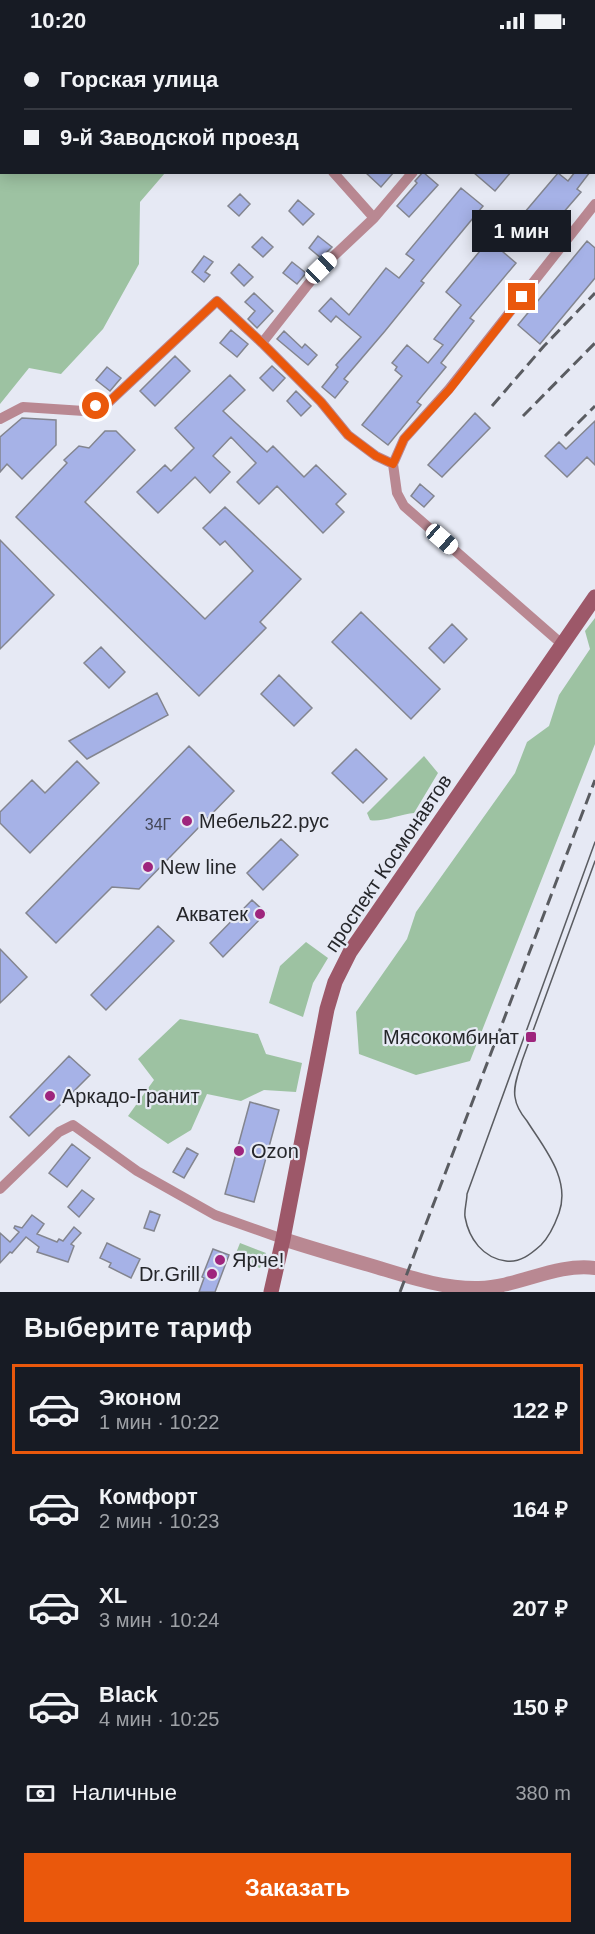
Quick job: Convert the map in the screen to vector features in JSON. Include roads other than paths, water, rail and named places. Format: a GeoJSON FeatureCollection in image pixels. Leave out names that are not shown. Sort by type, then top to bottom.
{"type":"FeatureCollection","features":[{"type":"Feature","properties":{"kind":"main road","name":"проспект Космонавтов"},"geometry":{"type":"LineString","coordinates":[[271,1292],[284,1239],[327,1008],[345,962],[595,597]]}},
{"type":"Feature","properties":{"kind":"street"},"geometry":{"type":"LineString","coordinates":[[335,174],[374,218]]}},
{"type":"Feature","properties":{"kind":"street"},"geometry":{"type":"LineString","coordinates":[[262,343],[321,268],[374,218],[410,174]]}},
{"type":"Feature","properties":{"kind":"street"},"geometry":{"type":"LineString","coordinates":[[563,645],[404,506],[397,493],[393,464],[404,439],[449,390],[595,204]]}},
{"type":"Feature","properties":{"kind":"street"},"geometry":{"type":"LineString","coordinates":[[0,419],[23,407],[84,411],[109,402],[217,301],[321,402],[348,435],[376,456],[393,464]]}},
{"type":"Feature","properties":{"kind":"street"},"geometry":{"type":"LineString","coordinates":[[0,1189],[59,1132],[73,1125],[137,1171],[216,1215],[406,1277],[463,1287],[505,1285],[580,1266],[595,1268]]}},
{"type":"Feature","properties":{"kind":"tram line"},"geometry":{"type":"LineString","coordinates":[[595,842],[467,1194],[465,1214],[474,1240],[490,1256],[506,1261],[516,1261],[525,1257],[541,1245],[554,1226],[562,1200],[559,1176],[554,1164],[520,1110],[515,1088],[522,1061],[595,861]]}},
{"type":"Feature","properties":{"kind":"railway"},"geometry":{"type":"LineString","coordinates":[[492,406],[544,346],[595,293]]}},
{"type":"Feature","properties":{"kind":"railway"},"geometry":{"type":"LineString","coordinates":[[523,416],[595,343]]}},
{"type":"Feature","properties":{"kind":"railway"},"geometry":{"type":"LineString","coordinates":[[565,436],[595,406]]}},
{"type":"Feature","properties":{"kind":"railway"},"geometry":{"type":"LineString","coordinates":[[400,1292],[595,780]]}},
{"type":"Feature","properties":{"kind":"place","name":"Мебель22.рус"},"geometry":{"type":"Point","coordinates":[187,821]}},
{"type":"Feature","properties":{"kind":"place","name":"New line"},"geometry":{"type":"Point","coordinates":[148,867]}},
{"type":"Feature","properties":{"kind":"place","name":"Акватек"},"geometry":{"type":"Point","coordinates":[260,914]}},
{"type":"Feature","properties":{"kind":"place","name":"Мясокомбинат"},"geometry":{"type":"Point","coordinates":[531,1037]}},
{"type":"Feature","properties":{"kind":"place","name":"Аркадо-Гранит"},"geometry":{"type":"Point","coordinates":[50,1096]}},
{"type":"Feature","properties":{"kind":"place","name":"Ozon"},"geometry":{"type":"Point","coordinates":[239,1151]}},
{"type":"Feature","properties":{"kind":"place","name":"Ярче!"},"geometry":{"type":"Point","coordinates":[220,1260]}},
{"type":"Feature","properties":{"kind":"place","name":"Dr.Grill"},"geometry":{"type":"Point","coordinates":[212,1274]}}]}
